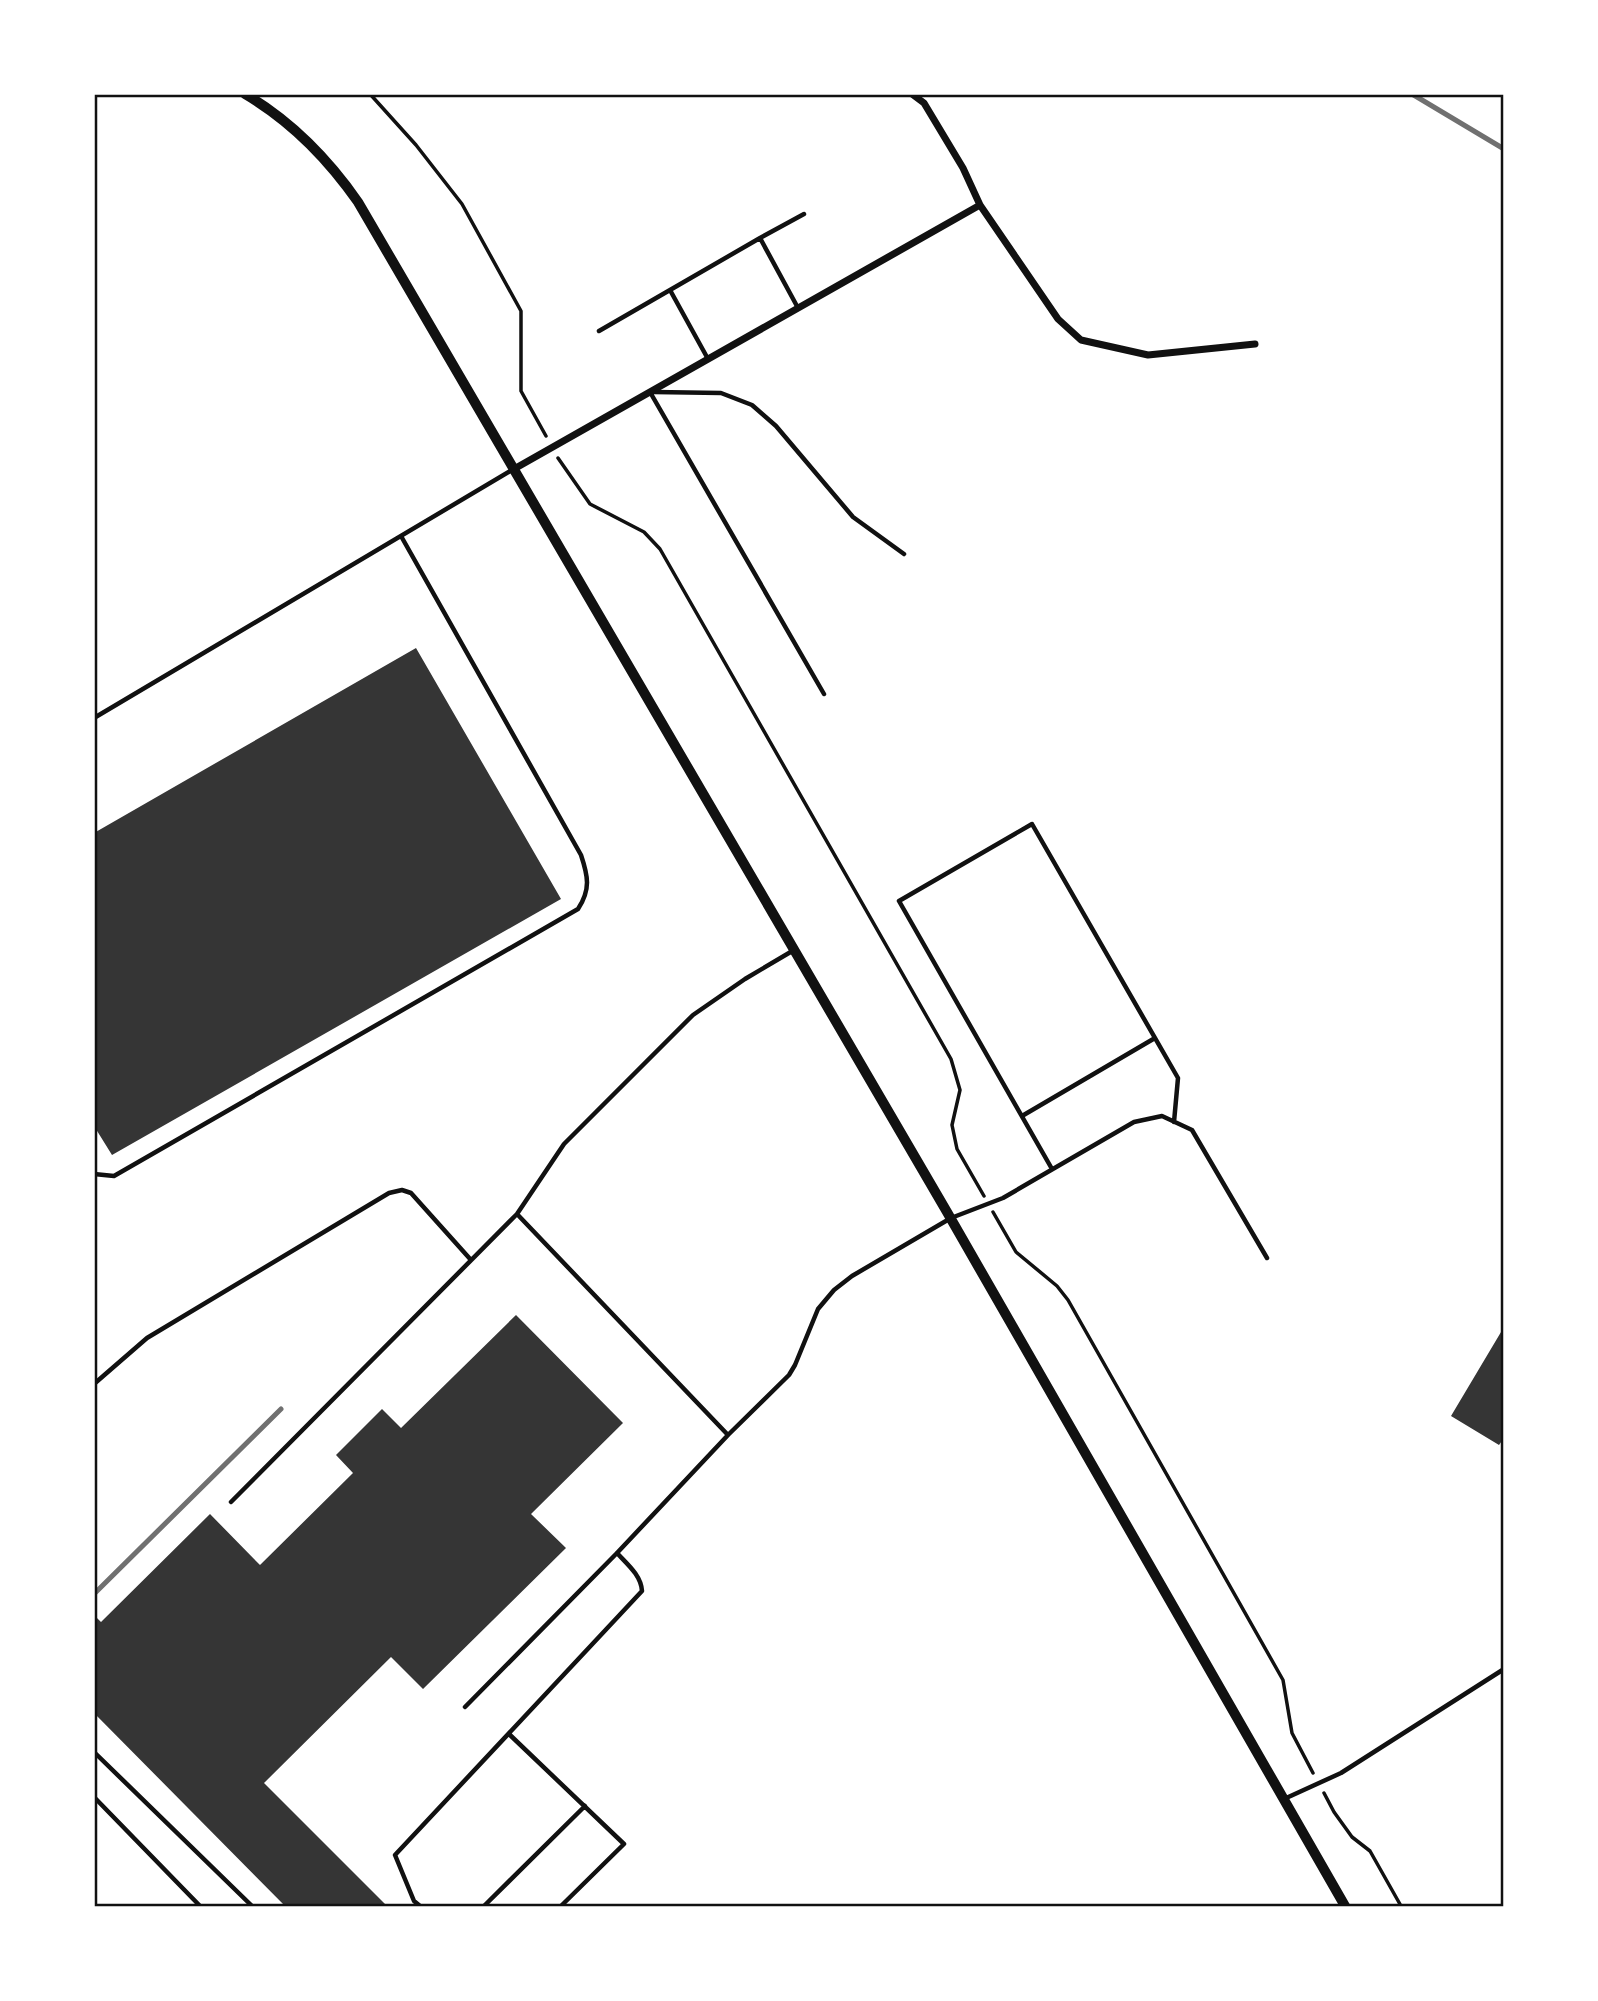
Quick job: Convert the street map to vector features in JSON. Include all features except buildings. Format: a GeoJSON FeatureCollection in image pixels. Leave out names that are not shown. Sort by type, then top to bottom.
{"type":"FeatureCollection","features":[{"type":"Feature","properties":{"kind":"street"},"geometry":{"type":"LineString","coordinates":[[245,94],[287,124],[317,150],[341,177],[358,202],[951,1218],[1345,1906]]}},
{"type":"Feature","properties":{"kind":"street"},"geometry":{"type":"LineString","coordinates":[[912,94],[924,103],[963,168],[980,205],[1058,319],[1081,340],[1148,355],[1255,344]]}},
{"type":"Feature","properties":{"kind":"street"},"geometry":{"type":"LineString","coordinates":[[514,469],[980,205]]}},
{"type":"Feature","properties":{"kind":"lane"},"geometry":{"type":"LineString","coordinates":[[599,331],[804,214]]}},
{"type":"Feature","properties":{"kind":"lane"},"geometry":{"type":"LineString","coordinates":[[760,238],[798,308]]}},
{"type":"Feature","properties":{"kind":"lane"},"geometry":{"type":"LineString","coordinates":[[670,290],[708,359]]}},
{"type":"Feature","properties":{"kind":"lane"},"geometry":{"type":"LineString","coordinates":[[650,392],[721,393],[752,405],[776,426],[853,517],[904,554]]}},
{"type":"Feature","properties":{"kind":"lane"},"geometry":{"type":"LineString","coordinates":[[650,392],[824,694]]}},
{"type":"Feature","properties":{"kind":"lane"},"geometry":{"type":"LineString","coordinates":[[94,718],[514,469]]}},
{"type":"Feature","properties":{"kind":"lane"},"geometry":{"type":"LineString","coordinates":[[94,1174],[114,1176],[578,909],[585,897],[588,875],[581,855],[401,536]]}},
{"type":"Feature","properties":{"kind":"lane"},"geometry":{"type":"LineString","coordinates":[[1052,1169],[899,901],[1032,824],[1178,1078],[1174,1122]]}},
{"type":"Feature","properties":{"kind":"lane"},"geometry":{"type":"LineString","coordinates":[[231,1502],[517,1214],[564,1144],[693,1015],[794,950]]}},
{"type":"Feature","properties":{"kind":"lane"},"geometry":{"type":"LineString","coordinates":[[1022,1116],[1155,1038]]}},
{"type":"Feature","properties":{"kind":"lane"},"geometry":{"type":"LineString","coordinates":[[465,1707],[789,1375],[818,1309],[834,1290],[852,1276],[951,1218],[1003,1198],[1134,1122],[1162,1116],[1192,1130],[1267,1258]]}},
{"type":"Feature","properties":{"kind":"lane"},"geometry":{"type":"LineString","coordinates":[[94,1384],[147,1338],[389,1193],[402,1190],[411,1194],[471,1260]]}},
{"type":"Feature","properties":{"kind":"lane"},"geometry":{"type":"LineString","coordinates":[[517,1214],[728,1435]]}},
{"type":"Feature","properties":{"kind":"lane"},"geometry":{"type":"LineString","coordinates":[[420,1906],[414,1901],[395,1855],[642,1591],[642,1583],[617,1553]]}},
{"type":"Feature","properties":{"kind":"lane"},"geometry":{"type":"LineString","coordinates":[[1284,1799],[1341,1773],[1503,1669]]}},
{"type":"Feature","properties":{"kind":"lane"},"geometry":{"type":"LineString","coordinates":[[510,1735],[624,1844],[561,1906]]}},
{"type":"Feature","properties":{"kind":"lane"},"geometry":{"type":"LineString","coordinates":[[94,1752],[252,1906]]}},
{"type":"Feature","properties":{"kind":"lane"},"geometry":{"type":"LineString","coordinates":[[94,1797],[200,1906]]}},
{"type":"Feature","properties":{"kind":"lane"},"geometry":{"type":"LineString","coordinates":[[484,1906],[585,1806]]}},
{"type":"Feature","properties":{"kind":"path"},"geometry":{"type":"LineString","coordinates":[[370,94],[416,145],[462,204],[522,312],[521,391],[567,473],[590,504],[643,532],[660,549],[951,1059],[960,1090],[952,1125],[957,1149],[1016,1252],[1057,1286],[1068,1300],[1283,1680],[1292,1733],[1334,1812],[1352,1837],[1370,1851],[1401,1906]]}},
{"type":"Feature","properties":{"kind":"railway"},"geometry":{"type":"LineString","coordinates":[[1412,94],[1504,149]]}},
{"type":"Feature","properties":{"kind":"railway"},"geometry":{"type":"LineString","coordinates":[[94,1594],[281,1409]]}}]}
